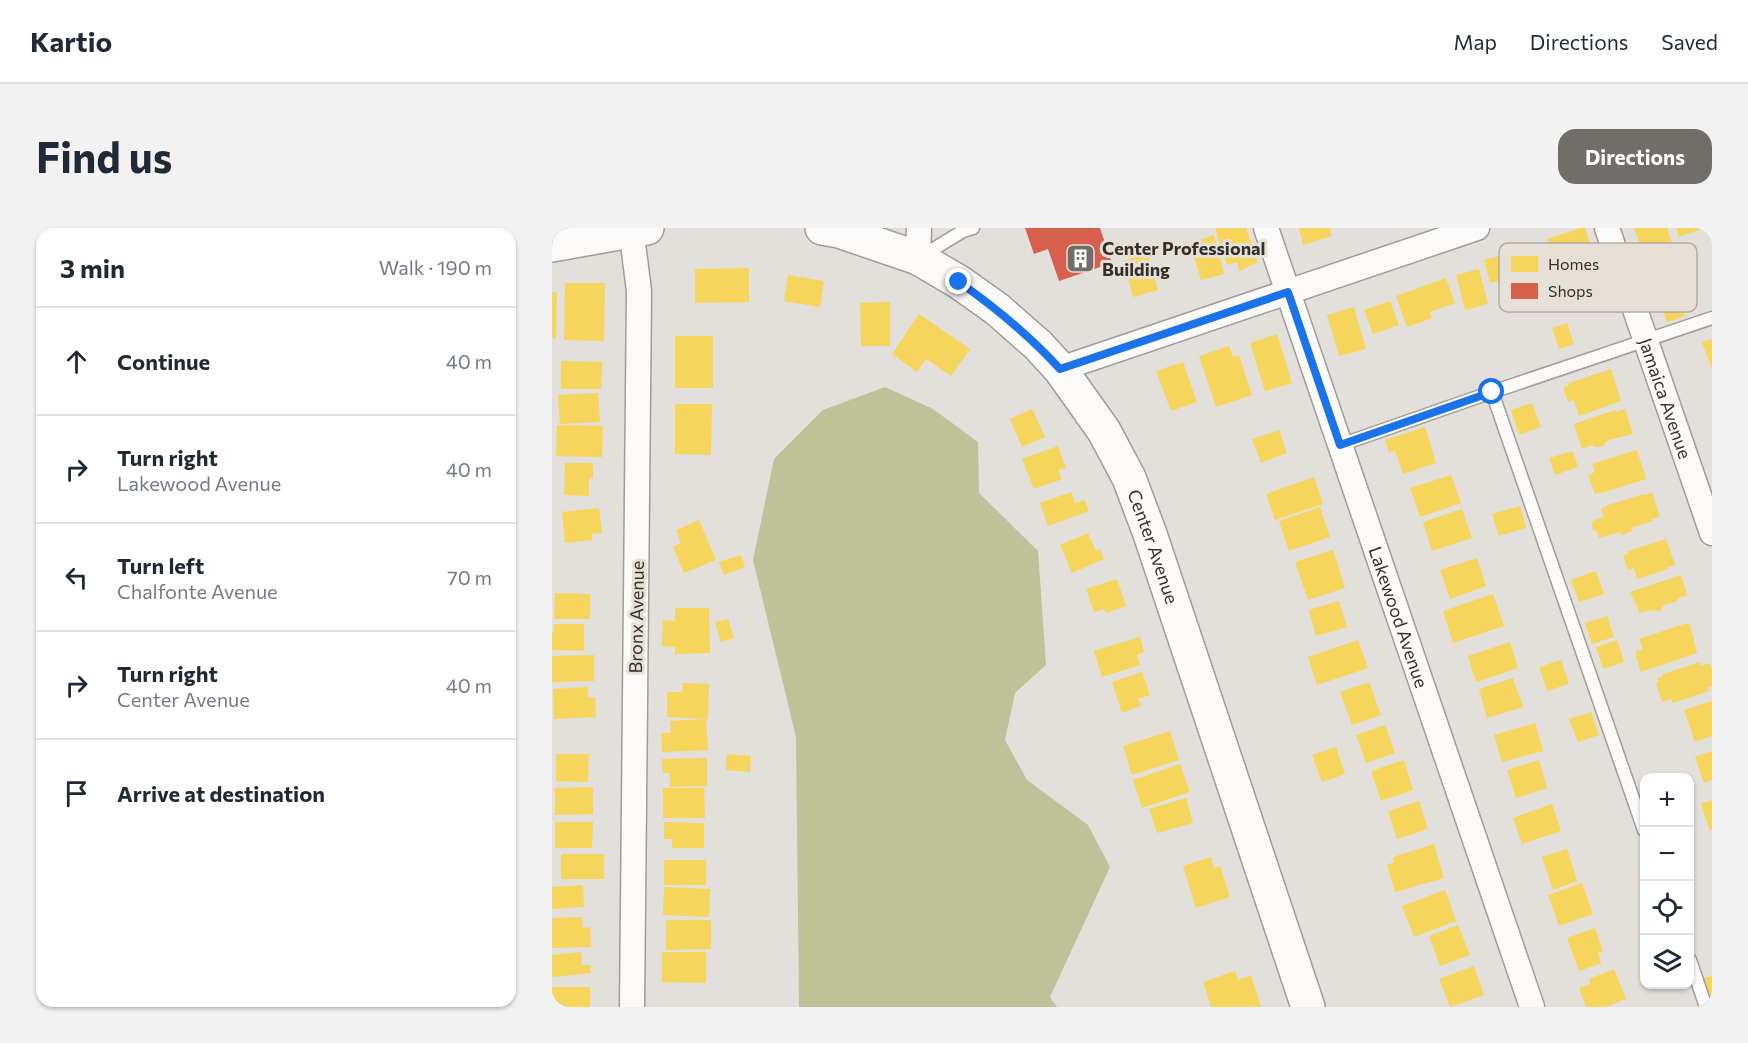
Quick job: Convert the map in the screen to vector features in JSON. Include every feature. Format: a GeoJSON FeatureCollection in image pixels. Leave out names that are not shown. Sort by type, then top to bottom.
{"type":"FeatureCollection","features":[{"type":"Feature","properties":{"kind":"street","name":"Center Avenue"},"geometry":{"type":"LineString","coordinates":[[822,228],[919,243],[959,282],[997,309],[1038,345],[1060,369],[1104,431],[1129,478],[1150,534],[1308,1007]]}},
{"type":"Feature","properties":{"kind":"street","name":"Lakewood Avenue"},"geometry":{"type":"LineString","coordinates":[[1266,228],[1532,1007]]}},
{"type":"Feature","properties":{"kind":"street"},"geometry":{"type":"LineString","coordinates":[[1060,369],[1477,228]]}},
{"type":"Feature","properties":{"kind":"street","name":"Jamaica Avenue"},"geometry":{"type":"LineString","coordinates":[[1607,228],[1612,243]]}},
{"type":"Feature","properties":{"kind":"street"},"geometry":{"type":"LineString","coordinates":[[552,244],[636,229]]}},
{"type":"Feature","properties":{"kind":"street","name":"Bronx Avenue"},"geometry":{"type":"LineString","coordinates":[[632,1007],[639,291],[636,229]]}},
{"type":"Feature","properties":{"kind":"street","name":"Jamaica Avenue"},"geometry":{"type":"LineString","coordinates":[[1637,312],[1712,533]]}},
{"type":"Feature","properties":{"kind":"lane"},"geometry":{"type":"LineString","coordinates":[[919,243],[973,228]]}},
{"type":"Feature","properties":{"kind":"lane"},"geometry":{"type":"LineString","coordinates":[[1340,445],[1712,318]]}},
{"type":"Feature","properties":{"kind":"lane"},"geometry":{"type":"LineString","coordinates":[[1492,392],[1643,827]]}},
{"type":"Feature","properties":{"kind":"lane"},"geometry":{"type":"LineString","coordinates":[[1694,974],[1706,1007]]}},
{"type":"Feature","properties":{"kind":"green space"},"geometry":{"type":"Polygon","coordinates":[[[885,387],[933,409],[978,442],[979,493],[1038,551],[1046,665],[1015,693],[1005,740],[1027,780],[1088,825],[1110,867],[1050,997],[1057,1007],[799,1007],[796,737],[753,560],[774,459],[823,410],[885,387]]]}},
{"type":"Feature","properties":{"kind":"building: Homes"},"geometry":{"type":"Polygon","coordinates":[[[1215,228],[1246,228],[1258,262],[1239,271],[1237,262],[1227,265],[1215,228]]]}},
{"type":"Feature","properties":{"kind":"building: Homes"},"geometry":{"type":"Polygon","coordinates":[[[1299,228],[1329,228],[1332,236],[1303,245],[1299,228]]]}},
{"type":"Feature","properties":{"kind":"building: Homes"},"geometry":{"type":"Polygon","coordinates":[[[1585,228],[1590,243],[1548,243],[1547,239],[1585,228]]]}},
{"type":"Feature","properties":{"kind":"building: Homes"},"geometry":{"type":"Polygon","coordinates":[[[1634,228],[1667,228],[1672,243],[1639,243],[1634,228]]]}},
{"type":"Feature","properties":{"kind":"building: Homes"},"geometry":{"type":"Polygon","coordinates":[[[1676,228],[1704,228],[1679,237],[1676,228]]]}},
{"type":"Feature","properties":{"kind":"building: Homes"},"geometry":{"type":"Polygon","coordinates":[[[1214,235],[1224,274],[1201,280],[1190,243],[1214,235]]]}},
{"type":"Feature","properties":{"kind":"building: Homes"},"geometry":{"type":"Polygon","coordinates":[[[1148,253],[1158,290],[1133,297],[1123,261],[1148,253]]]}},
{"type":"Feature","properties":{"kind":"building: Homes"},"geometry":{"type":"Polygon","coordinates":[[[1499,256],[1499,281],[1490,283],[1484,260],[1499,256]]]}},
{"type":"Feature","properties":{"kind":"building: Homes"},"geometry":{"type":"Polygon","coordinates":[[[749,268],[749,302],[695,303],[695,269],[749,268]]]}},
{"type":"Feature","properties":{"kind":"building: Homes"},"geometry":{"type":"Polygon","coordinates":[[[1479,269],[1488,304],[1465,310],[1456,275],[1479,269]]]}},
{"type":"Feature","properties":{"kind":"building: Homes"},"geometry":{"type":"Polygon","coordinates":[[[788,275],[824,281],[820,307],[784,301],[788,275]]]}},
{"type":"Feature","properties":{"kind":"building: Homes"},"geometry":{"type":"Polygon","coordinates":[[[1446,278],[1455,303],[1430,312],[1432,318],[1407,327],[1396,296],[1446,278]]]}},
{"type":"Feature","properties":{"kind":"building: Homes"},"geometry":{"type":"Polygon","coordinates":[[[565,283],[605,283],[604,341],[564,340],[565,283]]]}},
{"type":"Feature","properties":{"kind":"building: Homes"},"geometry":{"type":"Polygon","coordinates":[[[552,292],[557,292],[556,339],[552,338],[552,292]]]}},
{"type":"Feature","properties":{"kind":"building: Homes"},"geometry":{"type":"Polygon","coordinates":[[[1390,301],[1399,325],[1373,334],[1364,310],[1390,301]]]}},
{"type":"Feature","properties":{"kind":"building: Homes"},"geometry":{"type":"Polygon","coordinates":[[[890,302],[890,346],[861,346],[860,303],[890,302]]]}},
{"type":"Feature","properties":{"kind":"building: Homes"},"geometry":{"type":"Polygon","coordinates":[[[1354,307],[1366,349],[1339,356],[1327,315],[1354,307]]]}},
{"type":"Feature","properties":{"kind":"building: Homes"},"geometry":{"type":"Polygon","coordinates":[[[1664,312],[1684,312],[1685,316],[1667,322],[1664,312]]]}},
{"type":"Feature","properties":{"kind":"building: Homes"},"geometry":{"type":"Polygon","coordinates":[[[919,314],[970,349],[951,376],[926,359],[917,372],[892,354],[919,314]]]}},
{"type":"Feature","properties":{"kind":"building: Homes"},"geometry":{"type":"Polygon","coordinates":[[[1567,323],[1574,344],[1559,349],[1552,328],[1567,323]]]}},
{"type":"Feature","properties":{"kind":"building: Homes"},"geometry":{"type":"Polygon","coordinates":[[[1277,334],[1292,383],[1265,391],[1250,343],[1277,334]]]}},
{"type":"Feature","properties":{"kind":"building: Homes"},"geometry":{"type":"Polygon","coordinates":[[[675,336],[713,336],[713,388],[675,388],[675,336]]]}},
{"type":"Feature","properties":{"kind":"building: Homes"},"geometry":{"type":"Polygon","coordinates":[[[1712,339],[1712,369],[1702,342],[1712,339]]]}},
{"type":"Feature","properties":{"kind":"building: Homes"},"geometry":{"type":"Polygon","coordinates":[[[1229,346],[1233,357],[1239,355],[1252,395],[1216,407],[1199,356],[1229,346]]]}},
{"type":"Feature","properties":{"kind":"building: Homes"},"geometry":{"type":"Polygon","coordinates":[[[561,361],[602,362],[601,389],[561,389],[561,361]]]}},
{"type":"Feature","properties":{"kind":"building: Homes"},"geometry":{"type":"Polygon","coordinates":[[[1183,362],[1197,402],[1171,411],[1156,371],[1183,362]]]}},
{"type":"Feature","properties":{"kind":"building: Homes"},"geometry":{"type":"Polygon","coordinates":[[[1611,369],[1621,401],[1579,416],[1574,400],[1568,402],[1563,387],[1611,369]]]}},
{"type":"Feature","properties":{"kind":"building: Homes"},"geometry":{"type":"Polygon","coordinates":[[[598,393],[600,422],[560,424],[558,395],[598,393]]]}},
{"type":"Feature","properties":{"kind":"building: Homes"},"geometry":{"type":"Polygon","coordinates":[[[1532,403],[1541,427],[1519,435],[1511,410],[1532,403]]]}},
{"type":"Feature","properties":{"kind":"building: Homes"},"geometry":{"type":"Polygon","coordinates":[[[675,404],[712,404],[711,455],[675,454],[675,404]]]}},
{"type":"Feature","properties":{"kind":"building: Homes"},"geometry":{"type":"Polygon","coordinates":[[[1032,409],[1045,437],[1022,447],[1010,419],[1032,409]]]}},
{"type":"Feature","properties":{"kind":"building: Homes"},"geometry":{"type":"Polygon","coordinates":[[[1625,409],[1633,434],[1608,440],[1602,447],[1592,445],[1582,449],[1574,424],[1615,410],[1616,412],[1625,409]]]}},
{"type":"Feature","properties":{"kind":"building: Homes"},"geometry":{"type":"Polygon","coordinates":[[[557,425],[603,426],[602,457],[556,456],[557,425]]]}},
{"type":"Feature","properties":{"kind":"building: Homes"},"geometry":{"type":"Polygon","coordinates":[[[1425,427],[1436,463],[1403,474],[1395,451],[1389,452],[1385,440],[1425,427]]]}},
{"type":"Feature","properties":{"kind":"building: Homes"},"geometry":{"type":"Polygon","coordinates":[[[1279,430],[1287,453],[1261,463],[1252,439],[1279,430]]]}},
{"type":"Feature","properties":{"kind":"building: Homes"},"geometry":{"type":"Polygon","coordinates":[[[1058,446],[1066,468],[1058,470],[1062,479],[1034,489],[1022,459],[1058,446]]]}},
{"type":"Feature","properties":{"kind":"building: Homes"},"geometry":{"type":"Polygon","coordinates":[[[1637,450],[1646,479],[1595,494],[1588,475],[1595,472],[1592,464],[1637,450]]]}},
{"type":"Feature","properties":{"kind":"building: Homes"},"geometry":{"type":"Polygon","coordinates":[[[1573,451],[1578,467],[1555,475],[1549,458],[1573,451]]]}},
{"type":"Feature","properties":{"kind":"building: Homes"},"geometry":{"type":"Polygon","coordinates":[[[565,463],[593,463],[593,478],[589,478],[589,496],[564,495],[565,463]]]}},
{"type":"Feature","properties":{"kind":"building: Homes"},"geometry":{"type":"Polygon","coordinates":[[[1451,475],[1461,503],[1420,517],[1410,488],[1451,475]]]}},
{"type":"Feature","properties":{"kind":"building: Homes"},"geometry":{"type":"Polygon","coordinates":[[[1314,477],[1323,504],[1275,520],[1266,494],[1314,477]]]}},
{"type":"Feature","properties":{"kind":"building: Homes"},"geometry":{"type":"Polygon","coordinates":[[[1071,492],[1075,503],[1085,500],[1089,511],[1048,526],[1040,503],[1071,492]]]}},
{"type":"Feature","properties":{"kind":"building: Homes"},"geometry":{"type":"Polygon","coordinates":[[[1652,493],[1660,516],[1652,519],[1653,521],[1631,528],[1632,531],[1622,535],[1621,532],[1599,538],[1597,531],[1593,530],[1593,521],[1604,517],[1601,509],[1605,506],[1652,493]]]}},
{"type":"Feature","properties":{"kind":"building: Homes"},"geometry":{"type":"Polygon","coordinates":[[[1520,506],[1526,528],[1499,536],[1492,514],[1520,506]]]}},
{"type":"Feature","properties":{"kind":"building: Homes"},"geometry":{"type":"Polygon","coordinates":[[[1320,507],[1330,537],[1289,551],[1279,521],[1320,507]]]}},
{"type":"Feature","properties":{"kind":"building: Homes"},"geometry":{"type":"Polygon","coordinates":[[[599,508],[602,533],[592,534],[592,540],[565,543],[562,512],[599,508]]]}},
{"type":"Feature","properties":{"kind":"building: Homes"},"geometry":{"type":"Polygon","coordinates":[[[1462,509],[1472,538],[1432,551],[1423,522],[1462,509]]]}},
{"type":"Feature","properties":{"kind":"building: Homes"},"geometry":{"type":"Polygon","coordinates":[[[699,520],[716,560],[684,573],[673,547],[681,543],[676,530],[699,520]]]}},
{"type":"Feature","properties":{"kind":"building: Homes"},"geometry":{"type":"Polygon","coordinates":[[[1088,533],[1096,551],[1100,549],[1104,559],[1072,573],[1060,545],[1088,533]]]}},
{"type":"Feature","properties":{"kind":"building: Homes"},"geometry":{"type":"Polygon","coordinates":[[[1666,539],[1675,565],[1637,579],[1634,568],[1628,570],[1623,555],[1629,553],[1628,551],[1666,539]]]}},
{"type":"Feature","properties":{"kind":"building: Homes"},"geometry":{"type":"Polygon","coordinates":[[[1333,550],[1345,588],[1308,600],[1295,562],[1333,550]]]}},
{"type":"Feature","properties":{"kind":"building: Homes"},"geometry":{"type":"Polygon","coordinates":[[[741,555],[745,567],[724,575],[719,562],[741,555]]]}},
{"type":"Feature","properties":{"kind":"building: Homes"},"geometry":{"type":"Polygon","coordinates":[[[1477,558],[1486,586],[1450,599],[1440,570],[1477,558]]]}},
{"type":"Feature","properties":{"kind":"building: Homes"},"geometry":{"type":"Polygon","coordinates":[[[1596,571],[1604,594],[1579,602],[1571,580],[1596,571]]]}},
{"type":"Feature","properties":{"kind":"building: Homes"},"geometry":{"type":"Polygon","coordinates":[[[1681,575],[1687,595],[1677,599],[1678,601],[1664,605],[1661,610],[1640,613],[1630,592],[1681,575]]]}},
{"type":"Feature","properties":{"kind":"building: Homes"},"geometry":{"type":"Polygon","coordinates":[[[1117,579],[1126,606],[1106,613],[1104,609],[1094,612],[1086,589],[1117,579]]]}},
{"type":"Feature","properties":{"kind":"building: Homes"},"geometry":{"type":"Polygon","coordinates":[[[555,593],[590,594],[590,619],[554,619],[555,593]]]}},
{"type":"Feature","properties":{"kind":"building: Homes"},"geometry":{"type":"Polygon","coordinates":[[[1493,594],[1504,626],[1453,643],[1443,611],[1493,594]]]}},
{"type":"Feature","properties":{"kind":"building: Homes"},"geometry":{"type":"Polygon","coordinates":[[[1339,601],[1347,627],[1316,636],[1309,610],[1339,601]]]}},
{"type":"Feature","properties":{"kind":"building: Homes"},"geometry":{"type":"Polygon","coordinates":[[[675,608],[709,608],[710,653],[675,654],[675,647],[662,646],[663,620],[675,621],[675,608]]]}},
{"type":"Feature","properties":{"kind":"building: Homes"},"geometry":{"type":"Polygon","coordinates":[[[1607,616],[1614,637],[1592,644],[1585,623],[1607,616]]]}},
{"type":"Feature","properties":{"kind":"building: Homes"},"geometry":{"type":"Polygon","coordinates":[[[728,619],[734,638],[721,642],[715,622],[728,619]]]}},
{"type":"Feature","properties":{"kind":"building: Homes"},"geometry":{"type":"Polygon","coordinates":[[[1687,623],[1690,624],[1697,653],[1641,672],[1635,654],[1636,651],[1643,649],[1639,639],[1687,623]]]}},
{"type":"Feature","properties":{"kind":"building: Homes"},"geometry":{"type":"Polygon","coordinates":[[[554,624],[584,624],[584,651],[552,650],[554,624]]]}},
{"type":"Feature","properties":{"kind":"building: Homes"},"geometry":{"type":"Polygon","coordinates":[[[1140,637],[1144,652],[1137,655],[1140,665],[1102,677],[1094,651],[1140,637]]]}},
{"type":"Feature","properties":{"kind":"building: Homes"},"geometry":{"type":"Polygon","coordinates":[[[1358,640],[1368,668],[1317,685],[1308,657],[1358,640]]]}},
{"type":"Feature","properties":{"kind":"building: Homes"},"geometry":{"type":"Polygon","coordinates":[[[1617,640],[1624,662],[1603,669],[1596,647],[1617,640]]]}},
{"type":"Feature","properties":{"kind":"building: Homes"},"geometry":{"type":"Polygon","coordinates":[[[1510,642],[1518,668],[1476,682],[1468,656],[1510,642]]]}},
{"type":"Feature","properties":{"kind":"building: Homes"},"geometry":{"type":"Polygon","coordinates":[[[594,655],[594,681],[552,682],[552,656],[594,655]]]}},
{"type":"Feature","properties":{"kind":"building: Homes"},"geometry":{"type":"Polygon","coordinates":[[[1561,660],[1569,684],[1547,691],[1539,667],[1561,660]]]}},
{"type":"Feature","properties":{"kind":"building: Homes"},"geometry":{"type":"Polygon","coordinates":[[[1700,662],[1701,666],[1710,663],[1712,686],[1708,687],[1709,691],[1673,703],[1671,699],[1662,702],[1656,683],[1659,682],[1657,678],[1700,662]]]}},
{"type":"Feature","properties":{"kind":"building: Homes"},"geometry":{"type":"Polygon","coordinates":[[[1142,672],[1150,695],[1138,699],[1141,706],[1122,713],[1112,682],[1142,672]]]}},
{"type":"Feature","properties":{"kind":"building: Homes"},"geometry":{"type":"Polygon","coordinates":[[[1513,678],[1523,707],[1487,718],[1479,689],[1513,678]]]}},
{"type":"Feature","properties":{"kind":"building: Homes"},"geometry":{"type":"Polygon","coordinates":[[[1369,682],[1381,715],[1352,725],[1340,692],[1369,682]]]}},
{"type":"Feature","properties":{"kind":"building: Homes"},"geometry":{"type":"Polygon","coordinates":[[[683,683],[709,684],[708,719],[667,717],[667,692],[682,692],[683,683]]]}},
{"type":"Feature","properties":{"kind":"building: Homes"},"geometry":{"type":"Polygon","coordinates":[[[588,687],[588,698],[595,697],[596,717],[554,719],[553,689],[588,687]]]}},
{"type":"Feature","properties":{"kind":"building: Homes"},"geometry":{"type":"Polygon","coordinates":[[[1712,701],[1712,736],[1695,742],[1684,710],[1712,701]]]}},
{"type":"Feature","properties":{"kind":"building: Homes"},"geometry":{"type":"Polygon","coordinates":[[[1591,712],[1599,735],[1578,742],[1569,719],[1591,712]]]}},
{"type":"Feature","properties":{"kind":"building: Homes"},"geometry":{"type":"Polygon","coordinates":[[[706,719],[708,750],[662,752],[661,733],[671,733],[670,721],[706,719]]]}},
{"type":"Feature","properties":{"kind":"building: Homes"},"geometry":{"type":"Polygon","coordinates":[[[1535,723],[1543,751],[1502,762],[1494,735],[1535,723]]]}},
{"type":"Feature","properties":{"kind":"building: Homes"},"geometry":{"type":"Polygon","coordinates":[[[1385,725],[1395,753],[1366,763],[1356,735],[1385,725]]]}},
{"type":"Feature","properties":{"kind":"building: Homes"},"geometry":{"type":"Polygon","coordinates":[[[1170,731],[1179,760],[1132,775],[1123,746],[1170,731]]]}},
{"type":"Feature","properties":{"kind":"building: Homes"},"geometry":{"type":"Polygon","coordinates":[[[1336,747],[1345,774],[1322,782],[1312,755],[1336,747]]]}},
{"type":"Feature","properties":{"kind":"building: Homes"},"geometry":{"type":"Polygon","coordinates":[[[1712,751],[1712,780],[1704,783],[1695,757],[1712,751]]]}},
{"type":"Feature","properties":{"kind":"building: Homes"},"geometry":{"type":"Polygon","coordinates":[[[556,754],[589,754],[588,782],[556,781],[556,754]]]}},
{"type":"Feature","properties":{"kind":"building: Homes"},"geometry":{"type":"Polygon","coordinates":[[[727,754],[751,756],[750,772],[726,770],[727,754]]]}},
{"type":"Feature","properties":{"kind":"building: Homes"},"geometry":{"type":"Polygon","coordinates":[[[707,758],[707,786],[670,787],[670,773],[663,773],[662,759],[707,758]]]}},
{"type":"Feature","properties":{"kind":"building: Homes"},"geometry":{"type":"Polygon","coordinates":[[[1404,760],[1413,790],[1381,801],[1371,771],[1404,760]]]}},
{"type":"Feature","properties":{"kind":"building: Homes"},"geometry":{"type":"Polygon","coordinates":[[[1539,760],[1547,788],[1516,798],[1507,770],[1539,760]]]}},
{"type":"Feature","properties":{"kind":"building: Homes"},"geometry":{"type":"Polygon","coordinates":[[[1180,764],[1190,792],[1142,808],[1133,780],[1180,764]]]}},
{"type":"Feature","properties":{"kind":"building: Homes"},"geometry":{"type":"Polygon","coordinates":[[[593,787],[593,814],[555,815],[555,788],[593,787]]]}},
{"type":"Feature","properties":{"kind":"building: Homes"},"geometry":{"type":"Polygon","coordinates":[[[663,788],[704,788],[705,818],[663,818],[663,788]]]}},
{"type":"Feature","properties":{"kind":"building: Homes"},"geometry":{"type":"Polygon","coordinates":[[[1186,798],[1193,823],[1157,833],[1149,809],[1186,798]]]}},
{"type":"Feature","properties":{"kind":"building: Homes"},"geometry":{"type":"Polygon","coordinates":[[[1712,800],[1712,830],[1710,831],[1701,804],[1712,800]]]}},
{"type":"Feature","properties":{"kind":"building: Homes"},"geometry":{"type":"Polygon","coordinates":[[[1419,801],[1428,829],[1397,839],[1388,811],[1419,801]]]}},
{"type":"Feature","properties":{"kind":"building: Homes"},"geometry":{"type":"Polygon","coordinates":[[[1552,804],[1561,831],[1522,844],[1513,818],[1552,804]]]}},
{"type":"Feature","properties":{"kind":"building: Homes"},"geometry":{"type":"Polygon","coordinates":[[[555,822],[593,822],[592,848],[555,848],[555,822]]]}},
{"type":"Feature","properties":{"kind":"building: Homes"},"geometry":{"type":"Polygon","coordinates":[[[664,822],[704,823],[704,848],[672,848],[672,839],[664,839],[664,822]]]}},
{"type":"Feature","properties":{"kind":"building: Homes"},"geometry":{"type":"Polygon","coordinates":[[[1434,844],[1444,878],[1395,892],[1387,865],[1394,862],[1393,857],[1434,844]]]}},
{"type":"Feature","properties":{"kind":"building: Homes"},"geometry":{"type":"Polygon","coordinates":[[[1567,849],[1577,881],[1553,890],[1542,857],[1567,849]]]}},
{"type":"Feature","properties":{"kind":"building: Homes"},"geometry":{"type":"Polygon","coordinates":[[[561,854],[604,854],[604,879],[561,879],[561,854]]]}},
{"type":"Feature","properties":{"kind":"building: Homes"},"geometry":{"type":"Polygon","coordinates":[[[1211,857],[1214,868],[1220,866],[1230,897],[1196,908],[1183,866],[1211,857]]]}},
{"type":"Feature","properties":{"kind":"building: Homes"},"geometry":{"type":"Polygon","coordinates":[[[664,860],[706,860],[706,885],[664,885],[664,860]]]}},
{"type":"Feature","properties":{"kind":"building: Homes"},"geometry":{"type":"Polygon","coordinates":[[[1582,883],[1593,914],[1559,926],[1548,895],[1582,883]]]}},
{"type":"Feature","properties":{"kind":"building: Homes"},"geometry":{"type":"Polygon","coordinates":[[[583,885],[584,907],[552,909],[552,887],[583,885]]]}},
{"type":"Feature","properties":{"kind":"building: Homes"},"geometry":{"type":"Polygon","coordinates":[[[664,887],[710,889],[709,917],[663,915],[664,887]]]}},
{"type":"Feature","properties":{"kind":"building: Homes"},"geometry":{"type":"Polygon","coordinates":[[[1445,890],[1456,921],[1414,937],[1402,906],[1445,890]]]}},
{"type":"Feature","properties":{"kind":"building: Homes"},"geometry":{"type":"Polygon","coordinates":[[[582,917],[583,928],[590,927],[591,947],[552,948],[552,918],[582,917]]]}},
{"type":"Feature","properties":{"kind":"building: Homes"},"geometry":{"type":"Polygon","coordinates":[[[666,920],[711,920],[711,949],[666,950],[666,920]]]}},
{"type":"Feature","properties":{"kind":"building: Homes"},"geometry":{"type":"Polygon","coordinates":[[[1458,925],[1470,955],[1440,966],[1429,936],[1458,925]]]}},
{"type":"Feature","properties":{"kind":"building: Homes"},"geometry":{"type":"Polygon","coordinates":[[[1595,928],[1603,951],[1598,953],[1601,963],[1579,971],[1567,938],[1595,928]]]}},
{"type":"Feature","properties":{"kind":"building: Homes"},"geometry":{"type":"Polygon","coordinates":[[[581,952],[582,965],[590,965],[591,973],[552,977],[552,955],[581,952]]]}},
{"type":"Feature","properties":{"kind":"building: Homes"},"geometry":{"type":"Polygon","coordinates":[[[662,952],[706,952],[706,983],[662,982],[662,952]]]}},
{"type":"Feature","properties":{"kind":"building: Homes"},"geometry":{"type":"Polygon","coordinates":[[[1474,966],[1484,995],[1450,1007],[1439,979],[1474,966]]]}},
{"type":"Feature","properties":{"kind":"building: Homes"},"geometry":{"type":"Polygon","coordinates":[[[1614,969],[1626,999],[1606,1007],[1586,1007],[1579,988],[1591,984],[1589,979],[1614,969]]]}},
{"type":"Feature","properties":{"kind":"building: Homes"},"geometry":{"type":"Polygon","coordinates":[[[1235,971],[1238,980],[1251,975],[1261,1007],[1211,1007],[1203,982],[1235,971]]]}},
{"type":"Feature","properties":{"kind":"building: Homes"},"geometry":{"type":"Polygon","coordinates":[[[1712,976],[1712,1002],[1710,1002],[1702,979],[1712,976]]]}},
{"type":"Feature","properties":{"kind":"building: Homes"},"geometry":{"type":"Polygon","coordinates":[[[552,987],[590,987],[590,1007],[552,1007],[552,987]]]}},
{"type":"Feature","properties":{"kind":"building: Shops","name":"Center Professional Building"},"geometry":{"type":"Polygon","coordinates":[[[1025,228],[1100,228],[1112,263],[1059,281],[1048,249],[1034,254],[1025,228]]]}},
{"type":"Feature","properties":{"kind":"place","name":"Center Professional Building"},"geometry":{"type":"Point","coordinates":[1081,258]}},
{"type":"Feature","properties":{"kind":"route"},"geometry":{"type":"LineString","coordinates":[[959,282],[997,309],[1038,345],[1060,369],[1288,292],[1340,445],[1492,392]]}}]}
